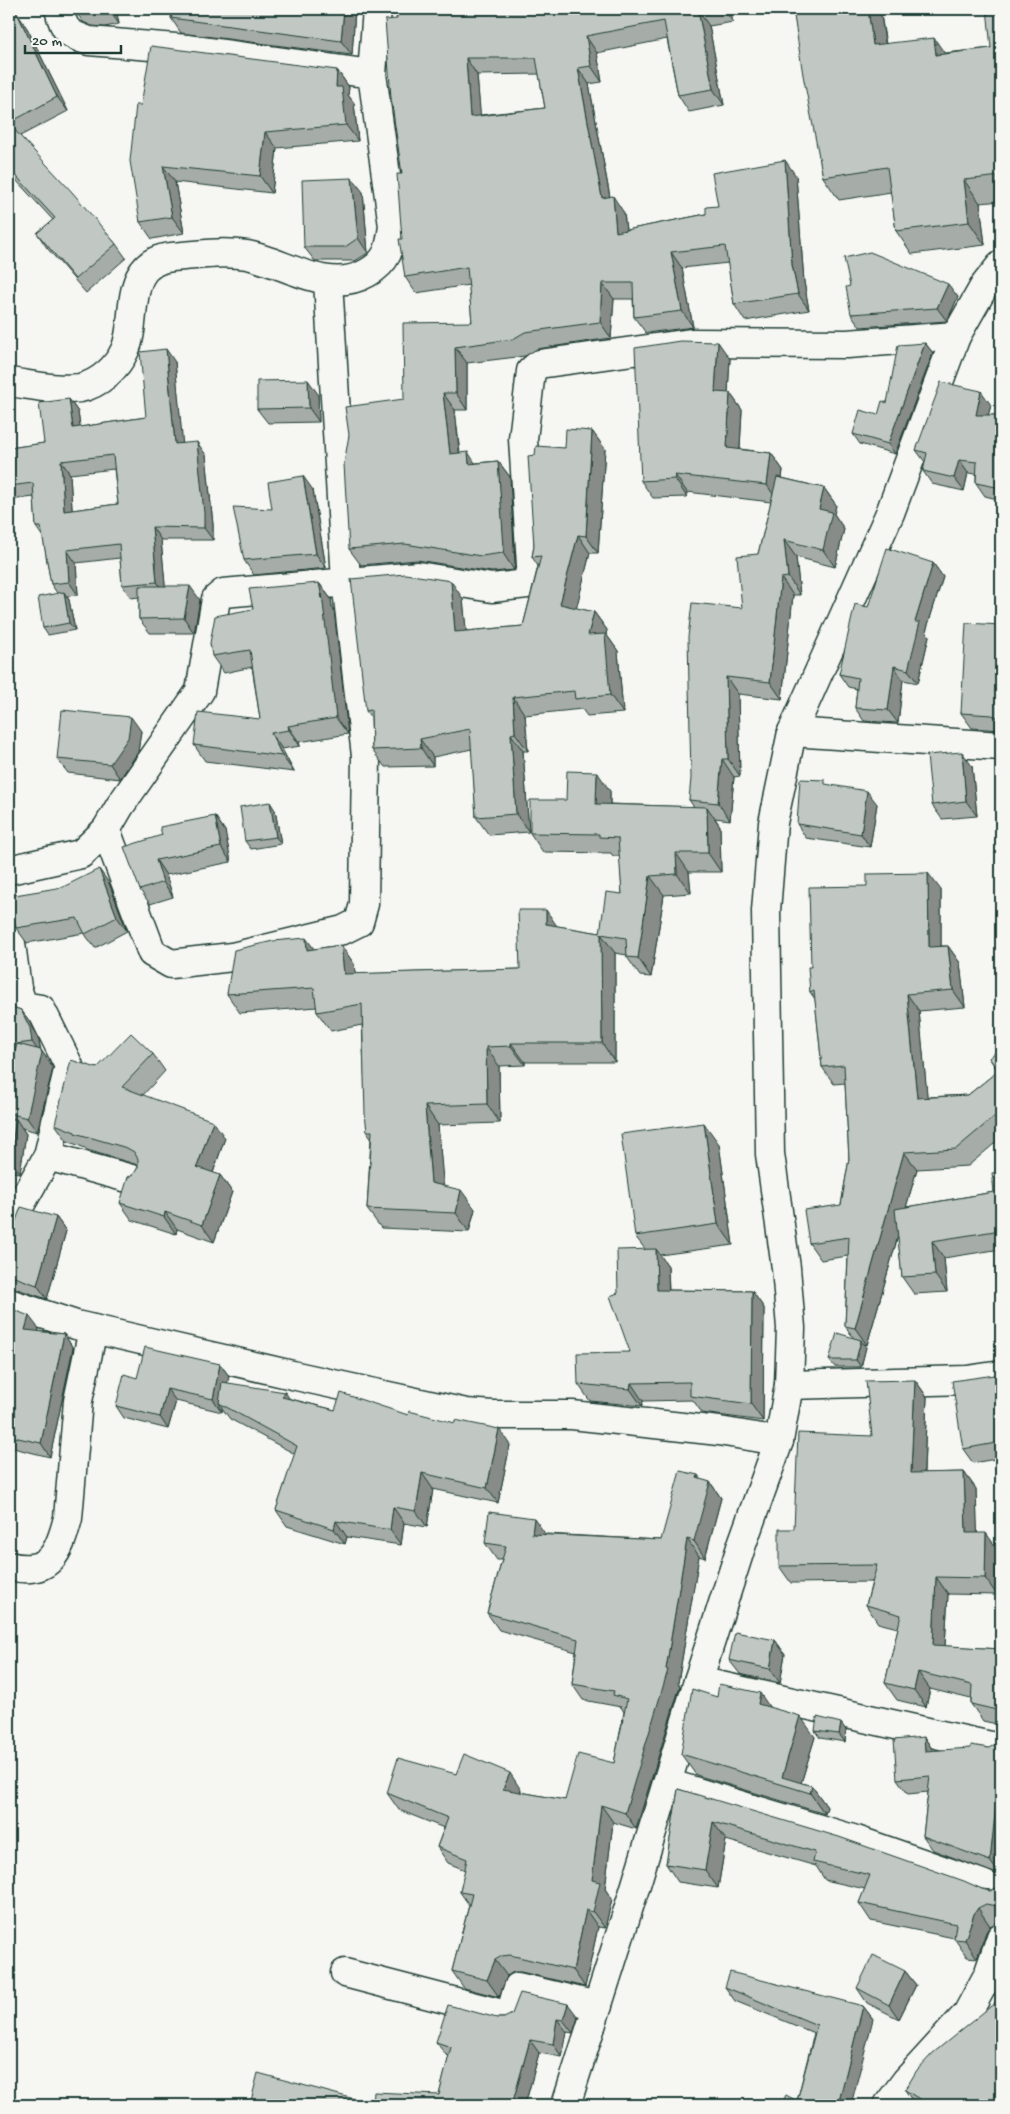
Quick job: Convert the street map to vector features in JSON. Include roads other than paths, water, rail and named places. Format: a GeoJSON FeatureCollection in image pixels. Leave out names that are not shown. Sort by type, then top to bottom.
{"type":"FeatureCollection","features":[{"type":"Feature","properties":{"kind":"street"},"geometry":{"type":"LineString","coordinates":[[59,9],[63,26],[74,36],[89,41],[188,49],[372,74]]}},
{"type":"Feature","properties":{"kind":"street"},"geometry":{"type":"LineString","coordinates":[[9,382],[62,389],[83,388],[101,380],[115,367],[126,349],[136,285],[147,267],[164,258],[207,254],[248,256],[328,281],[350,280],[380,265],[390,248],[393,226],[372,74],[377,9]]}},
{"type":"Feature","properties":{"kind":"street"},"geometry":{"type":"LineString","coordinates":[[566,2105],[698,1681],[742,1544],[779,1441],[788,1385],[791,1328],[786,1268],[770,1154],[766,912],[773,823],[792,732],[890,513],[956,336],[985,285],[1001,265]]}},
{"type":"Feature","properties":{"kind":"street"},"geometry":{"type":"LineString","coordinates":[[106,830],[152,953],[171,964],[232,957],[343,930],[359,922],[364,904],[366,756],[346,581],[328,281]]}},
{"type":"Feature","properties":{"kind":"street"},"geometry":{"type":"LineString","coordinates":[[9,870],[80,854],[106,830],[120,806],[200,691],[216,599],[223,593],[418,576],[492,588],[527,584],[531,565],[523,439],[531,371],[539,364],[691,343],[846,344],[956,336]]}},
{"type":"Feature","properties":{"kind":"street"},"geometry":{"type":"LineString","coordinates":[[792,732],[1001,746]]}},
{"type":"Feature","properties":{"kind":"street"},"geometry":{"type":"LineString","coordinates":[[9,929],[17,988],[23,1006],[41,1009],[69,1066],[48,1156],[19,1207],[9,1241]]}},
{"type":"Feature","properties":{"kind":"street"},"geometry":{"type":"LineString","coordinates":[[48,1156],[135,1180]]}},
{"type":"Feature","properties":{"kind":"street"},"geometry":{"type":"LineString","coordinates":[[9,1303],[58,1320],[93,1329],[301,1378],[466,1413],[572,1416],[719,1431],[779,1441]]}},
{"type":"Feature","properties":{"kind":"street"},"geometry":{"type":"LineString","coordinates":[[9,1566],[19,1569],[40,1567],[53,1559],[64,1533],[68,1518],[78,1402],[93,1329]]}},
{"type":"Feature","properties":{"kind":"street"},"geometry":{"type":"LineString","coordinates":[[788,1385],[967,1380],[1001,1375]]}},
{"type":"Feature","properties":{"kind":"street"},"geometry":{"type":"LineString","coordinates":[[698,1681],[995,1747]]}},
{"type":"Feature","properties":{"kind":"street"},"geometry":{"type":"LineString","coordinates":[[667,1783],[856,1840],[982,1884],[1001,1893]]}},
{"type":"Feature","properties":{"kind":"street"},"geometry":{"type":"LineString","coordinates":[[888,2105],[906,2081],[967,2014],[988,1975],[1001,1937]]}},
{"type":"Feature","properties":{"kind":"street"},"geometry":{"type":"LineString","coordinates":[[345,1973],[510,2016],[518,1987],[598,2006]]}}]}
